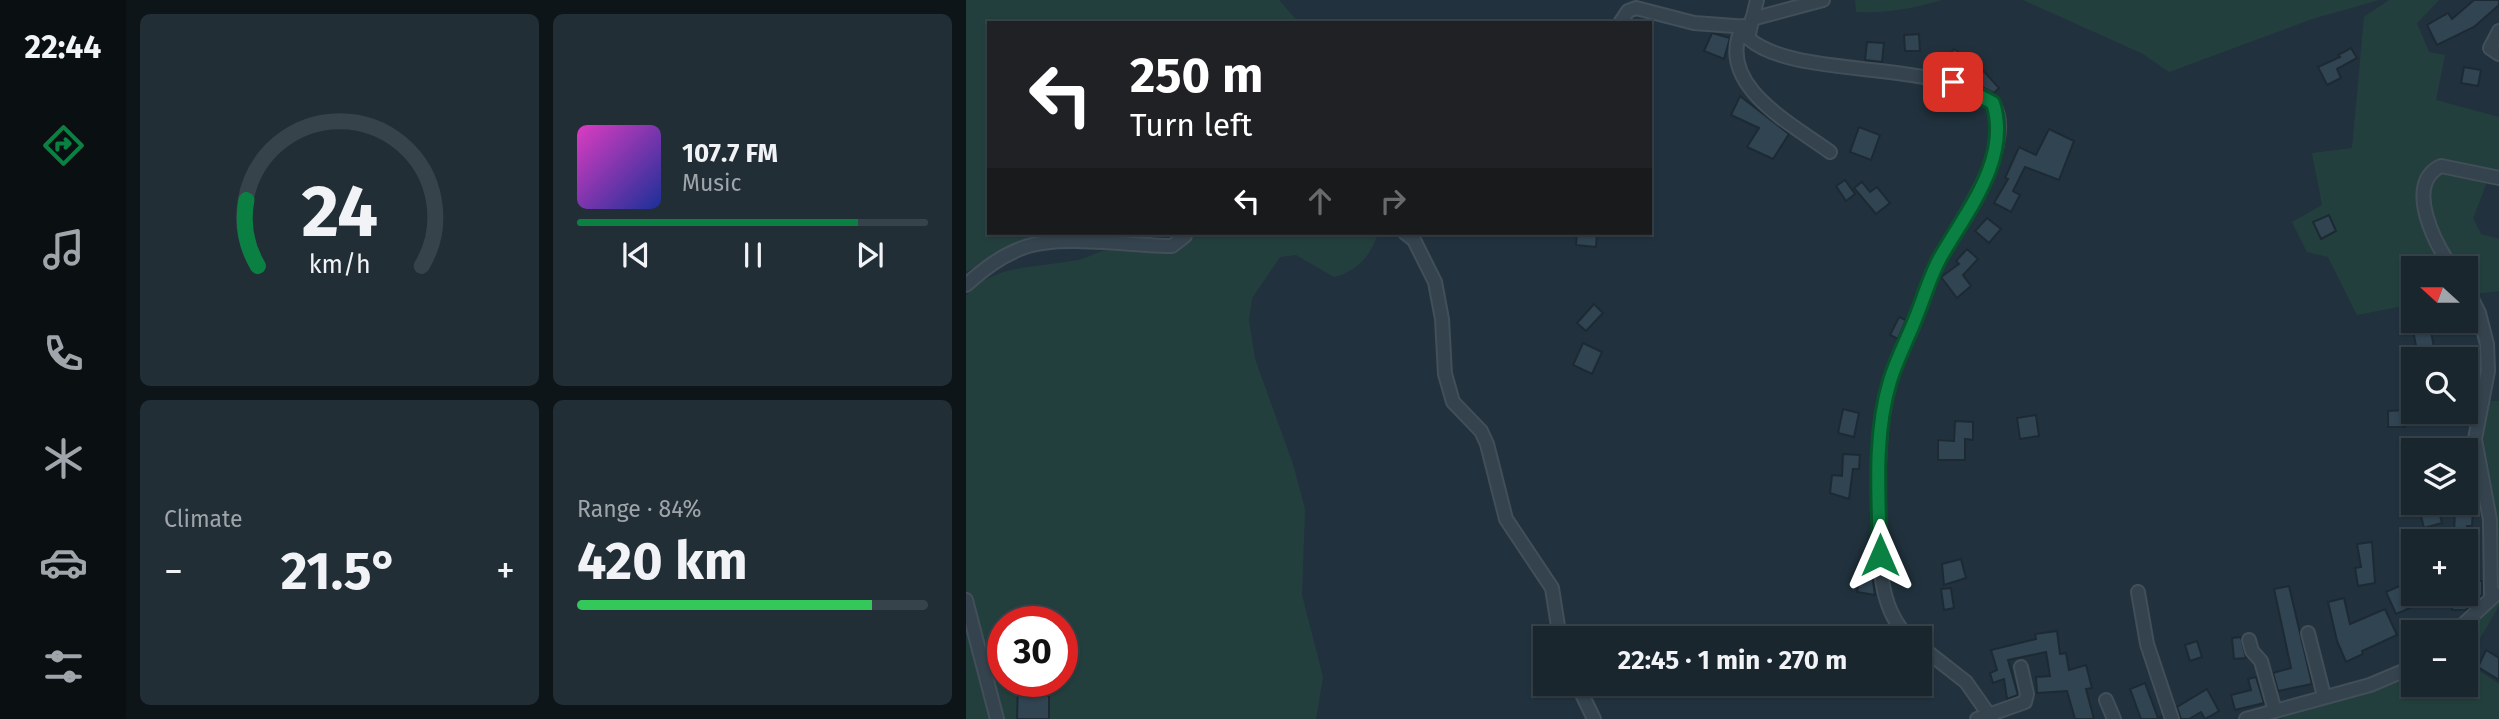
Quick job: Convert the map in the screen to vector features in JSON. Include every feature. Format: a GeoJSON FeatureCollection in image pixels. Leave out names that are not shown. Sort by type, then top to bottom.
{"type":"FeatureCollection","features":[{"type":"Feature","properties":{"kind":"street"},"geometry":{"type":"LineString","coordinates":[[1757,0],[1748,24],[1737,40],[1736,58],[1741,76],[1757,97],[1830,152]]}},
{"type":"Feature","properties":{"kind":"street"},"geometry":{"type":"LineString","coordinates":[[1621,21],[1628,11],[1636,8],[1694,23],[1748,24],[1823,0]]}},
{"type":"Feature","properties":{"kind":"street"},"geometry":{"type":"LineString","coordinates":[[1748,24],[1748,37],[1769,52],[1932,76],[1981,95],[1993,103],[1997,114],[1994,149],[1983,184],[1968,215],[1940,259],[1897,361],[1883,411],[1878,480],[1881,573],[1889,610],[1897,626]]}},
{"type":"Feature","properties":{"kind":"street"},"geometry":{"type":"LineString","coordinates":[[2499,30],[2490,48],[2499,54]]}},
{"type":"Feature","properties":{"kind":"street"},"geometry":{"type":"LineString","coordinates":[[2444,256],[2426,220],[2424,205],[2428,177],[2433,170],[2441,166],[2499,178]]}},
{"type":"Feature","properties":{"kind":"street"},"geometry":{"type":"LineString","coordinates":[[1110,243],[1124,235]]}},
{"type":"Feature","properties":{"kind":"street"},"geometry":{"type":"LineString","coordinates":[[1408,235],[1414,240],[1436,282],[1442,319],[1445,374],[1453,402],[1481,431],[1487,444],[1506,519],[1552,588],[1558,626]]}},
{"type":"Feature","properties":{"kind":"street"},"geometry":{"type":"LineString","coordinates":[[966,285],[1003,256],[1028,246],[1110,243],[1172,246],[1185,236]]}},
{"type":"Feature","properties":{"kind":"street"},"geometry":{"type":"LineString","coordinates":[[2468,620],[2495,594],[2490,520],[2475,439],[2488,371],[2487,344],[2478,311]]}},
{"type":"Feature","properties":{"kind":"street"},"geometry":{"type":"LineString","coordinates":[[2138,592],[2147,644],[2172,719]]}},
{"type":"Feature","properties":{"kind":"street"},"geometry":{"type":"LineString","coordinates":[[966,600],[997,719]]}},
{"type":"Feature","properties":{"kind":"street"},"geometry":{"type":"LineString","coordinates":[[2308,633],[2324,696]]}},
{"type":"Feature","properties":{"kind":"street"},"geometry":{"type":"LineString","coordinates":[[2249,640],[2252,651],[2261,661],[2275,711]]}},
{"type":"Feature","properties":{"kind":"street"},"geometry":{"type":"LineString","coordinates":[[1932,656],[1965,682],[1986,717],[2027,699],[2021,667]]}},
{"type":"Feature","properties":{"kind":"street"},"geometry":{"type":"LineString","coordinates":[[2246,719],[2370,685],[2401,672]]}},
{"type":"Feature","properties":{"kind":"street"},"geometry":{"type":"LineString","coordinates":[[1583,696],[1594,719]]}},
{"type":"Feature","properties":{"kind":"street"},"geometry":{"type":"LineString","coordinates":[[2106,700],[2114,719]]}},
{"type":"Feature","properties":{"kind":"green space"},"geometry":{"type":"Polygon","coordinates":[[[966,0],[1279,0],[1297,21],[987,21],[987,235],[1040,235],[1014,243],[966,272],[966,0]]]}},
{"type":"Feature","properties":{"kind":"green space"},"geometry":{"type":"Polygon","coordinates":[[[1855,0],[1942,0],[1899,10],[1856,12],[1855,0]]]}},
{"type":"Feature","properties":{"kind":"green space"},"geometry":{"type":"Polygon","coordinates":[[[2023,0],[2379,0],[2312,19],[2169,72],[2143,54],[2023,0]]]}},
{"type":"Feature","properties":{"kind":"green space"},"geometry":{"type":"Polygon","coordinates":[[[2389,0],[2439,0],[2417,23],[2429,52],[2445,55],[2436,100],[2499,117],[2499,175],[2490,174],[2473,218],[2481,234],[2499,239],[2499,291],[2478,294],[2478,256],[2401,256],[2401,306],[2357,315],[2328,257],[2307,252],[2292,222],[2322,205],[2312,153],[2352,148],[2364,17],[2389,0]]]}},
{"type":"Feature","properties":{"kind":"green space"},"geometry":{"type":"Polygon","coordinates":[[[1191,235],[1377,235],[1362,262],[1334,277],[1296,255],[1280,257],[1252,298],[1249,320],[1255,359],[1293,464],[1305,509],[1302,595],[1323,677],[1316,719],[966,719],[966,296],[977,285],[1003,272],[1081,259],[1108,250],[1161,252],[1171,249],[1191,235]]]}},
{"type":"Feature","properties":{"kind":"green space"},"geometry":{"type":"Polygon","coordinates":[[[2490,401],[2499,401],[2499,583],[2496,584],[2496,511],[2481,424],[2490,401]]]}},
{"type":"Feature","properties":{"kind":"green space"},"geometry":{"type":"Polygon","coordinates":[[[2499,599],[2499,606],[2478,642],[2477,620],[2499,599]]]}},
{"type":"Feature","properties":{"kind":"green space"},"geometry":{"type":"Polygon","coordinates":[[[2478,670],[2499,684],[2499,719],[2282,719],[2308,705],[2401,682],[2401,697],[2478,697],[2478,670]]]}},
{"type":"Feature","properties":{"kind":"building"},"geometry":{"type":"Polygon","coordinates":[[[2474,0],[2499,0],[2499,5],[2474,27],[2437,45],[2427,25],[2448,13],[2452,19],[2474,0]]]}},
{"type":"Feature","properties":{"kind":"building"},"geometry":{"type":"Polygon","coordinates":[[[1712,33],[1730,38],[1724,59],[1704,51],[1712,33]]]}},
{"type":"Feature","properties":{"kind":"building"},"geometry":{"type":"Polygon","coordinates":[[[1919,34],[1920,51],[1905,51],[1904,35],[1919,34]]]}},
{"type":"Feature","properties":{"kind":"building"},"geometry":{"type":"Polygon","coordinates":[[[1867,42],[1884,43],[1882,62],[1865,60],[1867,42]]]}},
{"type":"Feature","properties":{"kind":"building"},"geometry":{"type":"Polygon","coordinates":[[[2351,48],[2357,58],[2337,69],[2341,78],[2327,85],[2318,67],[2340,57],[2338,55],[2351,48]]]}},
{"type":"Feature","properties":{"kind":"building"},"geometry":{"type":"Polygon","coordinates":[[[1954,49],[1979,66],[1999,88],[1994,93],[1965,79],[1944,63],[1954,49]]]}},
{"type":"Feature","properties":{"kind":"building"},"geometry":{"type":"Polygon","coordinates":[[[2464,67],[2481,70],[2478,86],[2461,83],[2464,67]]]}},
{"type":"Feature","properties":{"kind":"building"},"geometry":{"type":"Polygon","coordinates":[[[1740,96],[1789,134],[1773,159],[1747,147],[1759,128],[1731,115],[1740,96]]]}},
{"type":"Feature","properties":{"kind":"building"},"geometry":{"type":"Polygon","coordinates":[[[1859,127],[1880,135],[1871,160],[1850,152],[1859,127]]]}},
{"type":"Feature","properties":{"kind":"building"},"geometry":{"type":"Polygon","coordinates":[[[2049,129],[2074,141],[2059,180],[2025,167],[2013,191],[2020,195],[2011,212],[1994,203],[2008,179],[2005,178],[2019,147],[2036,155],[2049,129]]]}},
{"type":"Feature","properties":{"kind":"building"},"geometry":{"type":"Polygon","coordinates":[[[1845,180],[1855,194],[1846,201],[1836,186],[1845,180]]]}},
{"type":"Feature","properties":{"kind":"building"},"geometry":{"type":"Polygon","coordinates":[[[1862,182],[1870,192],[1877,187],[1890,203],[1876,214],[1854,188],[1862,182]]]}},
{"type":"Feature","properties":{"kind":"building"},"geometry":{"type":"Polygon","coordinates":[[[2329,215],[2336,231],[2321,239],[2313,222],[2329,215]]]}},
{"type":"Feature","properties":{"kind":"building"},"geometry":{"type":"Polygon","coordinates":[[[1987,218],[2001,229],[1989,243],[1975,231],[1987,218]]]}},
{"type":"Feature","properties":{"kind":"building"},"geometry":{"type":"Polygon","coordinates":[[[1577,235],[1597,235],[1596,247],[1576,245],[1577,235]]]}},
{"type":"Feature","properties":{"kind":"building"},"geometry":{"type":"Polygon","coordinates":[[[1967,249],[1978,259],[1963,275],[1971,286],[1957,298],[1941,277],[1959,264],[1956,261],[1967,249]]]}},
{"type":"Feature","properties":{"kind":"building"},"geometry":{"type":"Polygon","coordinates":[[[1594,304],[1603,313],[1586,331],[1577,323],[1594,304]]]}},
{"type":"Feature","properties":{"kind":"building"},"geometry":{"type":"Polygon","coordinates":[[[1899,317],[1906,320],[1898,339],[1890,335],[1899,317]]]}},
{"type":"Feature","properties":{"kind":"building"},"geometry":{"type":"Polygon","coordinates":[[[2413,333],[2431,333],[2434,347],[2416,347],[2413,333]]]}},
{"type":"Feature","properties":{"kind":"building"},"geometry":{"type":"Polygon","coordinates":[[[1583,343],[1602,352],[1592,374],[1573,365],[1583,343]]]}},
{"type":"Feature","properties":{"kind":"building"},"geometry":{"type":"Polygon","coordinates":[[[1843,409],[1859,413],[1854,437],[1838,433],[1843,409]]]}},
{"type":"Feature","properties":{"kind":"building"},"geometry":{"type":"Polygon","coordinates":[[[2401,410],[2401,424],[2405,424],[2405,427],[2388,427],[2388,411],[2401,410]]]}},
{"type":"Feature","properties":{"kind":"building"},"geometry":{"type":"Polygon","coordinates":[[[2036,415],[2039,436],[2020,439],[2017,418],[2036,415]]]}},
{"type":"Feature","properties":{"kind":"building"},"geometry":{"type":"Polygon","coordinates":[[[1955,421],[1973,422],[1973,440],[1965,439],[1965,460],[1938,460],[1938,440],[1954,441],[1955,421]]]}},
{"type":"Feature","properties":{"kind":"building"},"geometry":{"type":"Polygon","coordinates":[[[1843,454],[1860,455],[1859,469],[1853,469],[1849,499],[1830,493],[1832,475],[1842,476],[1843,454]]]}},
{"type":"Feature","properties":{"kind":"building"},"geometry":{"type":"Polygon","coordinates":[[[2421,515],[2440,515],[2442,523],[2424,528],[2421,515]]]}},
{"type":"Feature","properties":{"kind":"building"},"geometry":{"type":"Polygon","coordinates":[[[2455,515],[2473,515],[2472,526],[2454,529],[2455,515]]]}},
{"type":"Feature","properties":{"kind":"building"},"geometry":{"type":"Polygon","coordinates":[[[2372,542],[2375,583],[2358,586],[2355,568],[2361,567],[2357,544],[2372,542]]]}},
{"type":"Feature","properties":{"kind":"building"},"geometry":{"type":"Polygon","coordinates":[[[1961,559],[1966,578],[1944,585],[1942,564],[1961,559]]]}},
{"type":"Feature","properties":{"kind":"building"},"geometry":{"type":"Polygon","coordinates":[[[1861,571],[1872,573],[1875,595],[1857,592],[1861,571]]]}},
{"type":"Feature","properties":{"kind":"building"},"geometry":{"type":"Polygon","coordinates":[[[2478,581],[2482,581],[2482,595],[2478,599],[2478,581]]]}},
{"type":"Feature","properties":{"kind":"building"},"geometry":{"type":"Polygon","coordinates":[[[2401,585],[2401,606],[2415,606],[2396,614],[2386,592],[2401,585]]]}},
{"type":"Feature","properties":{"kind":"building"},"geometry":{"type":"Polygon","coordinates":[[[2289,586],[2312,684],[2278,691],[2273,673],[2291,668],[2274,589],[2289,586]]]}},
{"type":"Feature","properties":{"kind":"building"},"geometry":{"type":"Polygon","coordinates":[[[1951,588],[1954,608],[1944,610],[1941,589],[1951,588]]]}},
{"type":"Feature","properties":{"kind":"building"},"geometry":{"type":"Polygon","coordinates":[[[2344,598],[2350,624],[2385,609],[2397,635],[2362,651],[2363,654],[2346,662],[2337,641],[2328,602],[2344,598]]]}},
{"type":"Feature","properties":{"kind":"building"},"geometry":{"type":"Polygon","coordinates":[[[2452,606],[2470,606],[2466,610],[2452,610],[2452,606]]]}},
{"type":"Feature","properties":{"kind":"building"},"geometry":{"type":"Polygon","coordinates":[[[2057,631],[2060,654],[2066,653],[2069,670],[2086,665],[2092,688],[2086,689],[2094,719],[2075,719],[2067,691],[2037,693],[2036,677],[2050,676],[2046,652],[2008,660],[2018,695],[2007,699],[2004,679],[1993,683],[1990,673],[1997,670],[1991,650],[2036,639],[2035,634],[2057,631]]]}},
{"type":"Feature","properties":{"kind":"building"},"geometry":{"type":"Polygon","coordinates":[[[2241,637],[2246,658],[2234,659],[2232,638],[2241,637]]]}},
{"type":"Feature","properties":{"kind":"building"},"geometry":{"type":"Polygon","coordinates":[[[2197,641],[2202,657],[2190,661],[2185,645],[2197,641]]]}},
{"type":"Feature","properties":{"kind":"building"},"geometry":{"type":"Polygon","coordinates":[[[2486,650],[2499,658],[2499,680],[2478,667],[2486,650]]]}},
{"type":"Feature","properties":{"kind":"building"},"geometry":{"type":"Polygon","coordinates":[[[2256,677],[2264,703],[2235,710],[2231,695],[2251,690],[2248,679],[2256,677]]]}},
{"type":"Feature","properties":{"kind":"building"},"geometry":{"type":"Polygon","coordinates":[[[2145,683],[2158,718],[2162,716],[2163,719],[2141,719],[2130,689],[2145,683]]]}},
{"type":"Feature","properties":{"kind":"building"},"geometry":{"type":"Polygon","coordinates":[[[2207,689],[2219,711],[2205,719],[2201,712],[2189,719],[2181,719],[2177,707],[2207,689]]]}},
{"type":"Feature","properties":{"kind":"building"},"geometry":{"type":"Polygon","coordinates":[[[1018,697],[1049,697],[1049,719],[1017,719],[1018,697]]]}},
{"type":"Feature","properties":{"kind":"route"},"geometry":{"type":"LineString","coordinates":[[1880,555],[1878,480],[1883,411],[1889,384],[1940,259],[1968,215],[1983,184],[1997,132],[1997,114],[1993,103],[1953,82]]}}]}
